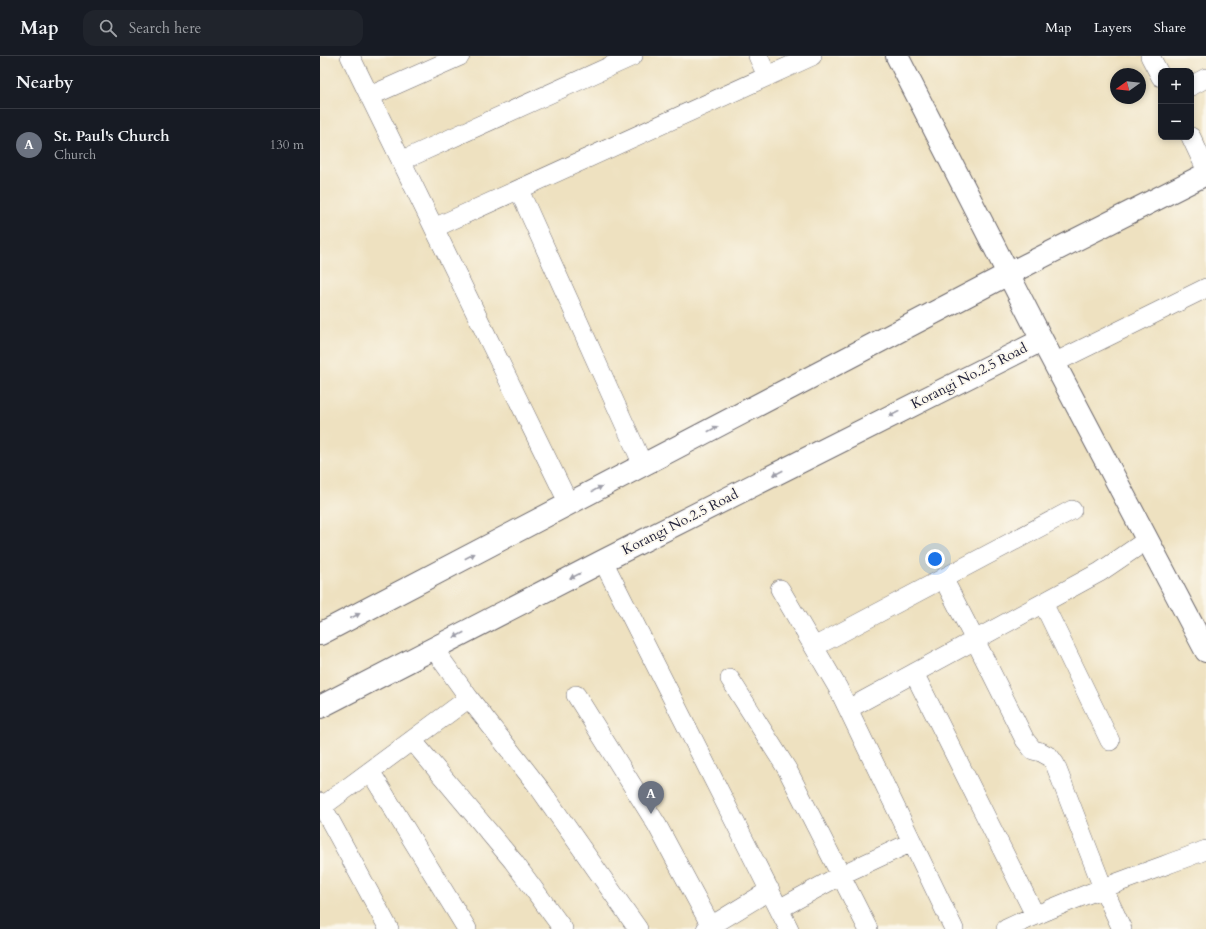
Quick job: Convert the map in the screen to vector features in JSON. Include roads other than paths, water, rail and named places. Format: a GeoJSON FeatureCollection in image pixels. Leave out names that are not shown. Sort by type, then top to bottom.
{"type":"FeatureCollection","features":[{"type":"Feature","properties":{"kind":"street"},"geometry":{"type":"LineString","coordinates":[[350,56],[569,504]]}},
{"type":"Feature","properties":{"kind":"street"},"geometry":{"type":"LineString","coordinates":[[370,96],[460,56]]}},
{"type":"Feature","properties":{"kind":"street"},"geometry":{"type":"LineString","coordinates":[[401,161],[633,56]]}},
{"type":"Feature","properties":{"kind":"street"},"geometry":{"type":"LineString","coordinates":[[758,56],[768,76]]}},
{"type":"Feature","properties":{"kind":"street"},"geometry":{"type":"LineString","coordinates":[[434,228],[812,56]]}},
{"type":"Feature","properties":{"kind":"street"},"geometry":{"type":"LineString","coordinates":[[897,56],[1042,340],[1206,651]]}},
{"type":"Feature","properties":{"kind":"street"},"geometry":{"type":"LineString","coordinates":[[1150,56],[1158,71]]}},
{"type":"Feature","properties":{"kind":"street"},"geometry":{"type":"LineString","coordinates":[[1194,84],[1206,78]]}},
{"type":"Feature","properties":{"kind":"street"},"geometry":{"type":"LineString","coordinates":[[1192,140],[1206,168]]}},
{"type":"Feature","properties":{"kind":"street"},"geometry":{"type":"LineString","coordinates":[[320,634],[1008,274],[1206,174]]}},
{"type":"Feature","properties":{"kind":"street"},"geometry":{"type":"LineString","coordinates":[[519,190],[643,465]]}},
{"type":"Feature","properties":{"kind":"street"},"geometry":{"type":"LineString","coordinates":[[1054,363],[1206,288]]}},
{"type":"Feature","properties":{"kind":"street","name":"Korangi No.2.5 Road"},"geometry":{"type":"LineString","coordinates":[[320,707],[603,561],[1042,340]]}},
{"type":"Feature","properties":{"kind":"street"},"geometry":{"type":"LineString","coordinates":[[814,647],[1072,510]]}},
{"type":"Feature","properties":{"kind":"street"},"geometry":{"type":"LineString","coordinates":[[848,709],[1100,572],[1148,540]]}},
{"type":"Feature","properties":{"kind":"street"},"geometry":{"type":"LineString","coordinates":[[603,561],[789,929]]}},
{"type":"Feature","properties":{"kind":"street"},"geometry":{"type":"LineString","coordinates":[[943,578],[1025,740],[1033,750],[1050,757],[1054,764],[1103,888],[1122,929]]}},
{"type":"Feature","properties":{"kind":"street"},"geometry":{"type":"LineString","coordinates":[[780,589],[838,688],[954,929]]}},
{"type":"Feature","properties":{"kind":"street"},"geometry":{"type":"LineString","coordinates":[[1043,603],[1110,741]]}},
{"type":"Feature","properties":{"kind":"street"},"geometry":{"type":"LineString","coordinates":[[433,648],[469,698],[540,789],[638,929]]}},
{"type":"Feature","properties":{"kind":"street"},"geometry":{"type":"LineString","coordinates":[[914,673],[1035,915]]}},
{"type":"Feature","properties":{"kind":"street"},"geometry":{"type":"LineString","coordinates":[[730,679],[787,769],[868,929]]}},
{"type":"Feature","properties":{"kind":"street"},"geometry":{"type":"LineString","coordinates":[[576,696],[657,825],[709,928],[770,890]]}},
{"type":"Feature","properties":{"kind":"street"},"geometry":{"type":"LineString","coordinates":[[389,929],[321,804],[370,771],[469,698]]}},
{"type":"Feature","properties":{"kind":"street"},"geometry":{"type":"LineString","coordinates":[[412,740],[513,861],[563,929]]}},
{"type":"Feature","properties":{"kind":"street"},"geometry":{"type":"LineString","coordinates":[[370,771],[467,929]]}},
{"type":"Feature","properties":{"kind":"street"},"geometry":{"type":"LineString","coordinates":[[779,909],[841,875],[912,842]]}},
{"type":"Feature","properties":{"kind":"street"},"geometry":{"type":"LineString","coordinates":[[1006,929],[1035,915],[1103,888],[1206,850]]}},
{"type":"Feature","properties":{"kind":"place","name":"St. Paul's Church"},"geometry":{"type":"Point","coordinates":[651,814]}}]}
